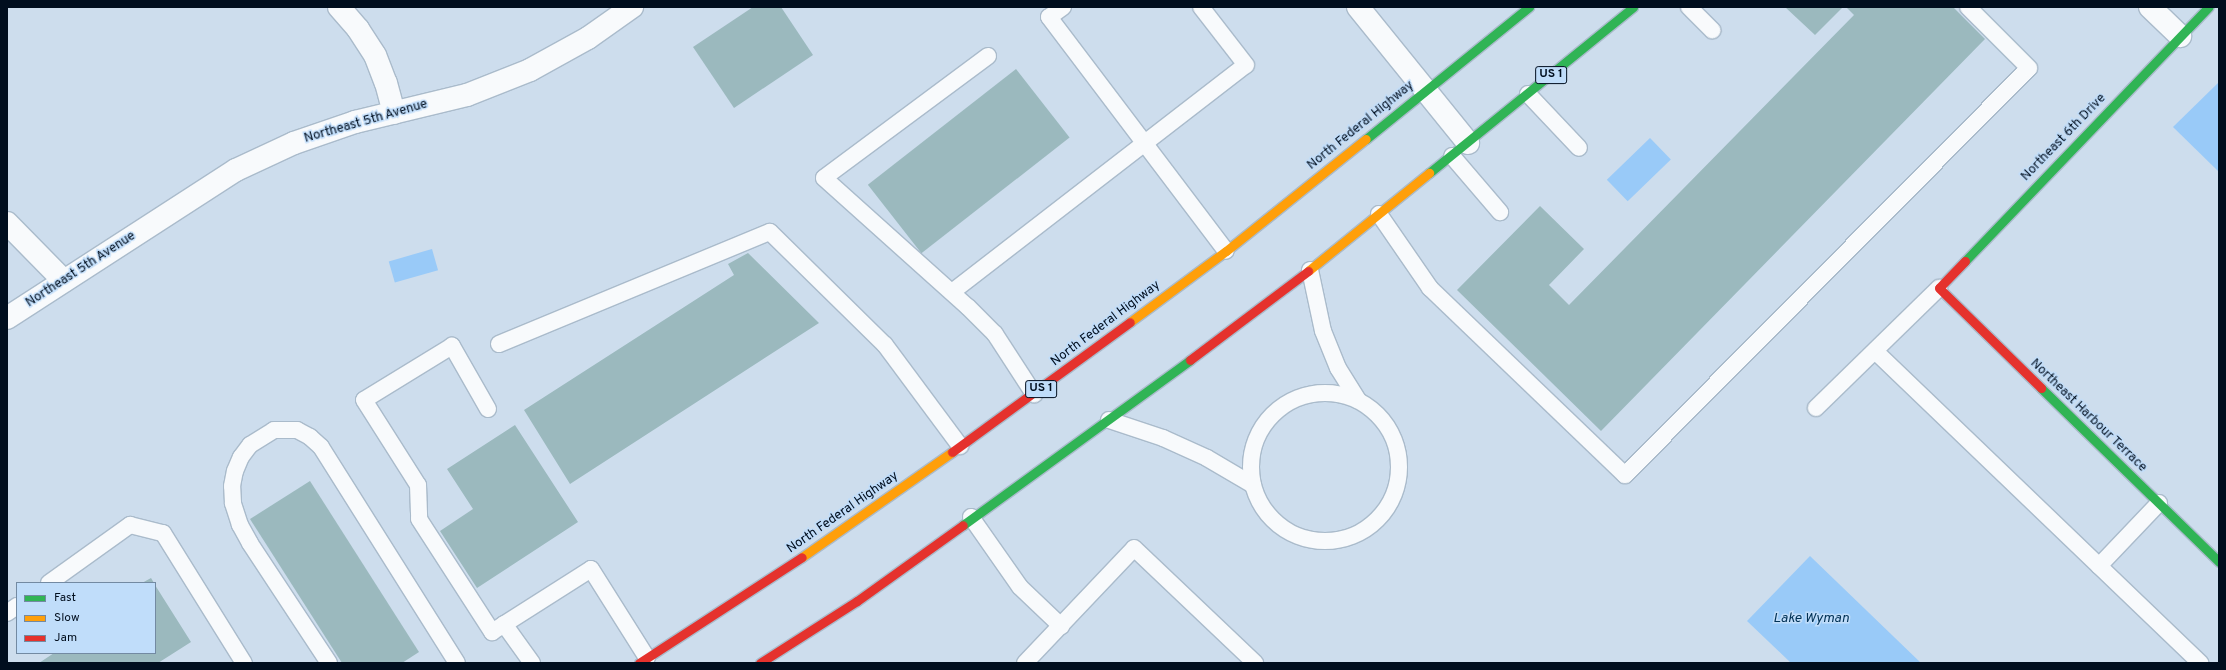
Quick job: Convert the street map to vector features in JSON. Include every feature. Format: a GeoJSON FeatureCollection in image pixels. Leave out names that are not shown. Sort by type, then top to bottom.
{"type":"FeatureCollection","features":[{"type":"Feature","properties":{"kind":"main road","name":"North Federal Highway"},"geometry":{"type":"LineString","coordinates":[[643,660],[826,542],[1034,394],[1226,251],[1427,91],[1529,7]]}},
{"type":"Feature","properties":{"kind":"main road","name":"US 1"},"geometry":{"type":"LineString","coordinates":[[760,663],[857,600],[1109,420],[1310,270],[1633,7]]}},
{"type":"Feature","properties":{"kind":"main road","name":"Northeast 6th Drive"},"geometry":{"type":"LineString","coordinates":[[1939,288],[2209,7]]}},
{"type":"Feature","properties":{"kind":"main road","name":"Northeast Harbour Terrace"},"geometry":{"type":"LineString","coordinates":[[1939,288],[2219,562]]}},
{"type":"Feature","properties":{"kind":"street"},"geometry":{"type":"LineString","coordinates":[[339,7],[358,29],[374,55],[386,84],[394,113]]}},
{"type":"Feature","properties":{"kind":"street","name":"Northeast 5th Avenue"},"geometry":{"type":"LineString","coordinates":[[7,318],[236,170],[294,143],[355,122],[467,95],[530,70],[588,38],[632,7]]}},
{"type":"Feature","properties":{"kind":"street"},"geometry":{"type":"LineString","coordinates":[[1358,7],[1427,91],[1460,149]]}},
{"type":"Feature","properties":{"kind":"street"},"geometry":{"type":"LineString","coordinates":[[2150,7],[2180,36]]}},
{"type":"Feature","properties":{"kind":"street"},"geometry":{"type":"LineString","coordinates":[[7,223],[64,281]]}},
{"type":"Feature","properties":{"kind":"lane"},"geometry":{"type":"LineString","coordinates":[[1063,7],[1049,17],[1146,143],[1226,251]]}},
{"type":"Feature","properties":{"kind":"lane"},"geometry":{"type":"LineString","coordinates":[[952,292],[1246,65],[1201,7]]}},
{"type":"Feature","properties":{"kind":"lane"},"geometry":{"type":"LineString","coordinates":[[1689,7],[1712,30]]}},
{"type":"Feature","properties":{"kind":"lane"},"geometry":{"type":"LineString","coordinates":[[1379,214],[1430,288],[1625,475],[2029,68],[1968,7]]}},
{"type":"Feature","properties":{"kind":"lane"},"geometry":{"type":"LineString","coordinates":[[988,56],[824,178],[952,292],[995,334],[1034,394]]}},
{"type":"Feature","properties":{"kind":"lane"},"geometry":{"type":"LineString","coordinates":[[1528,94],[1579,148]]}},
{"type":"Feature","properties":{"kind":"lane"},"geometry":{"type":"LineString","coordinates":[[1460,149],[1500,212]]}},
{"type":"Feature","properties":{"kind":"lane"},"geometry":{"type":"LineString","coordinates":[[499,344],[770,232],[885,345],[960,446]]}},
{"type":"Feature","properties":{"kind":"lane"},"geometry":{"type":"LineString","coordinates":[[1310,270],[1323,331],[1338,368],[1358,400]]}},
{"type":"Feature","properties":{"kind":"lane"},"geometry":{"type":"LineString","coordinates":[[1816,408],[1939,288]]}},
{"type":"Feature","properties":{"kind":"lane"},"geometry":{"type":"LineString","coordinates":[[488,409],[452,346],[364,400],[418,485],[419,519],[492,632],[591,569],[643,660]]}},
{"type":"Feature","properties":{"kind":"lane"},"geometry":{"type":"LineString","coordinates":[[1875,351],[2200,663]]}},
{"type":"Feature","properties":{"kind":"lane"},"geometry":{"type":"LineString","coordinates":[[1311,394],[1334,394],[1358,400],[1376,413],[1390,431],[1398,452],[1399,475],[1394,497],[1381,516],[1364,531],[1342,540],[1319,542],[1297,536],[1277,524],[1262,506],[1252,485],[1250,461],[1256,438],[1269,417],[1288,402],[1311,394]]}},
{"type":"Feature","properties":{"kind":"lane"},"geometry":{"type":"LineString","coordinates":[[1109,420],[1163,438],[1195,453],[1252,485]]}},
{"type":"Feature","properties":{"kind":"lane"},"geometry":{"type":"LineString","coordinates":[[329,663],[250,543],[240,524],[232,503],[232,486],[235,471],[241,457],[250,445],[274,430],[297,430],[310,437],[321,447],[457,663]]}},
{"type":"Feature","properties":{"kind":"lane"},"geometry":{"type":"LineString","coordinates":[[2099,566],[2159,503]]}},
{"type":"Feature","properties":{"kind":"lane"},"geometry":{"type":"LineString","coordinates":[[972,517],[1020,587],[1060,626]]}},
{"type":"Feature","properties":{"kind":"lane"},"geometry":{"type":"LineString","coordinates":[[50,582],[130,525],[163,533],[244,663]]}},
{"type":"Feature","properties":{"kind":"lane"},"geometry":{"type":"LineString","coordinates":[[1025,663],[1134,548],[1255,663]]}},
{"type":"Feature","properties":{"kind":"lane"},"geometry":{"type":"LineString","coordinates":[[7,613],[16,607]]}},
{"type":"Feature","properties":{"kind":"lane"},"geometry":{"type":"LineString","coordinates":[[504,624],[532,663]]}},
{"type":"Feature","properties":{"kind":"water"},"geometry":{"type":"Polygon","coordinates":[[[2219,82],[2219,172],[2173,127],[2219,82]]]}},
{"type":"Feature","properties":{"kind":"water"},"geometry":{"type":"Polygon","coordinates":[[[1650,138],[1671,160],[1628,201],[1607,180],[1650,138]]]}},
{"type":"Feature","properties":{"kind":"water"},"geometry":{"type":"Polygon","coordinates":[[[432,249],[438,270],[395,283],[389,261],[432,249]]]}},
{"type":"Feature","properties":{"kind":"water","name":"Lake Wyman"},"geometry":{"type":"Polygon","coordinates":[[[1810,556],[1921,663],[1791,663],[1747,621],[1810,556]]]}},
{"type":"Feature","properties":{"kind":"building"},"geometry":{"type":"Polygon","coordinates":[[[753,7],[781,7],[813,55],[734,108],[693,47],[753,7]]]}},
{"type":"Feature","properties":{"kind":"building"},"geometry":{"type":"Polygon","coordinates":[[[1785,7],[1843,7],[1815,35],[1785,7]]]}},
{"type":"Feature","properties":{"kind":"building"},"geometry":{"type":"Polygon","coordinates":[[[1846,7],[1953,7],[1985,39],[1601,431],[1457,290],[1540,206],[1584,249],[1549,285],[1569,305],[1854,15],[1846,7]]]}},
{"type":"Feature","properties":{"kind":"building"},"geometry":{"type":"Polygon","coordinates":[[[1016,69],[1070,138],[921,253],[868,185],[1016,69]]]}},
{"type":"Feature","properties":{"kind":"building"},"geometry":{"type":"Polygon","coordinates":[[[748,253],[819,323],[570,484],[524,410],[734,275],[728,264],[748,253]]]}},
{"type":"Feature","properties":{"kind":"building"},"geometry":{"type":"Polygon","coordinates":[[[515,425],[578,522],[477,588],[440,531],[473,509],[447,469],[515,425]]]}},
{"type":"Feature","properties":{"kind":"building"},"geometry":{"type":"Polygon","coordinates":[[[310,481],[419,652],[402,663],[342,663],[250,519],[310,481]]]}},
{"type":"Feature","properties":{"kind":"building"},"geometry":{"type":"Polygon","coordinates":[[[151,578],[153,582],[144,582],[151,578]]]}},
{"type":"Feature","properties":{"kind":"building"},"geometry":{"type":"Polygon","coordinates":[[[156,587],[191,642],[158,663],[39,663],[52,654],[156,654],[156,587]]]}},
{"type":"Feature","properties":{"kind":"traffic: fast"},"geometry":{"type":"LineString","coordinates":[[1366,139],[1529,7]]}},
{"type":"Feature","properties":{"kind":"traffic: fast"},"geometry":{"type":"LineString","coordinates":[[1429,173],[1633,7]]}},
{"type":"Feature","properties":{"kind":"traffic: fast"},"geometry":{"type":"LineString","coordinates":[[1965,261],[2209,7]]}},
{"type":"Feature","properties":{"kind":"traffic: fast"},"geometry":{"type":"LineString","coordinates":[[963,525],[1190,360]]}},
{"type":"Feature","properties":{"kind":"traffic: fast"},"geometry":{"type":"LineString","coordinates":[[2041,388],[2219,562]]}},
{"type":"Feature","properties":{"kind":"traffic: slow"},"geometry":{"type":"LineString","coordinates":[[1130,322],[1226,251],[1366,139]]}},
{"type":"Feature","properties":{"kind":"traffic: slow"},"geometry":{"type":"LineString","coordinates":[[1308,271],[1429,173]]}},
{"type":"Feature","properties":{"kind":"traffic: slow"},"geometry":{"type":"LineString","coordinates":[[802,557],[952,452]]}},
{"type":"Feature","properties":{"kind":"traffic: jam"},"geometry":{"type":"LineString","coordinates":[[1965,261],[1939,288],[2041,388]]}},
{"type":"Feature","properties":{"kind":"traffic: jam"},"geometry":{"type":"LineString","coordinates":[[1190,360],[1308,271]]}},
{"type":"Feature","properties":{"kind":"traffic: jam"},"geometry":{"type":"LineString","coordinates":[[952,452],[1130,322]]}},
{"type":"Feature","properties":{"kind":"traffic: jam"},"geometry":{"type":"LineString","coordinates":[[760,663],[857,601],[963,525]]}},
{"type":"Feature","properties":{"kind":"traffic: jam"},"geometry":{"type":"LineString","coordinates":[[639,663],[802,557]]}}]}
